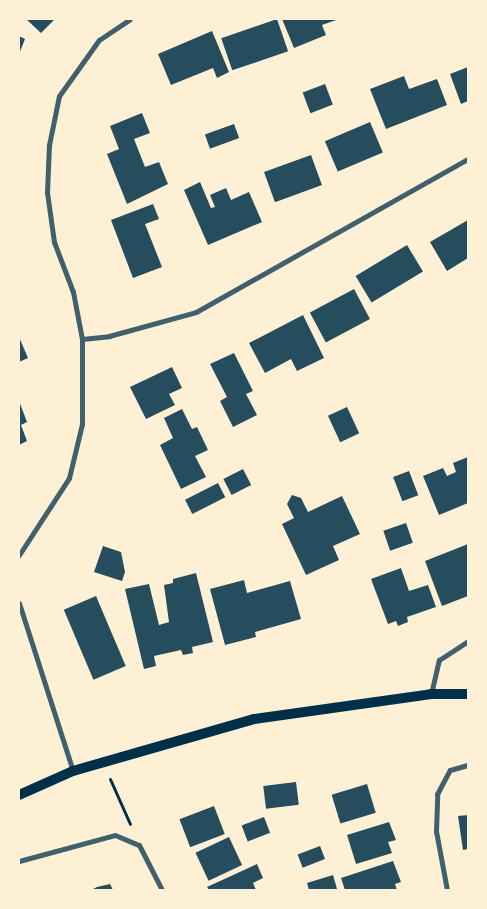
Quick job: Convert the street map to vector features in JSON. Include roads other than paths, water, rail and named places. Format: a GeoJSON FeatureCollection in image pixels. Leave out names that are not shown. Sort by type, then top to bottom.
{"type":"FeatureCollection","features":[{"type":"Feature","properties":{"kind":"main road"},"geometry":{"type":"LineString","coordinates":[[19,795],[74,771],[254,719],[432,694],[468,694]]}},
{"type":"Feature","properties":{"kind":"street"},"geometry":{"type":"LineString","coordinates":[[19,555],[69,478],[82,424],[82,339],[73,292],[54,242],[47,192],[50,145],[59,96],[99,40],[130,19]]}},
{"type":"Feature","properties":{"kind":"street"},"geometry":{"type":"LineString","coordinates":[[82,339],[109,336],[196,312],[468,159]]}},
{"type":"Feature","properties":{"kind":"street"},"geometry":{"type":"LineString","coordinates":[[19,603],[74,771]]}},
{"type":"Feature","properties":{"kind":"street"},"geometry":{"type":"LineString","coordinates":[[432,694],[440,660],[468,641]]}},
{"type":"Feature","properties":{"kind":"street"},"geometry":{"type":"LineString","coordinates":[[447,890],[436,831],[437,794],[450,770],[468,766]]}},
{"type":"Feature","properties":{"kind":"street"},"geometry":{"type":"LineString","coordinates":[[19,860],[115,835],[139,845],[162,890]]}}]}
